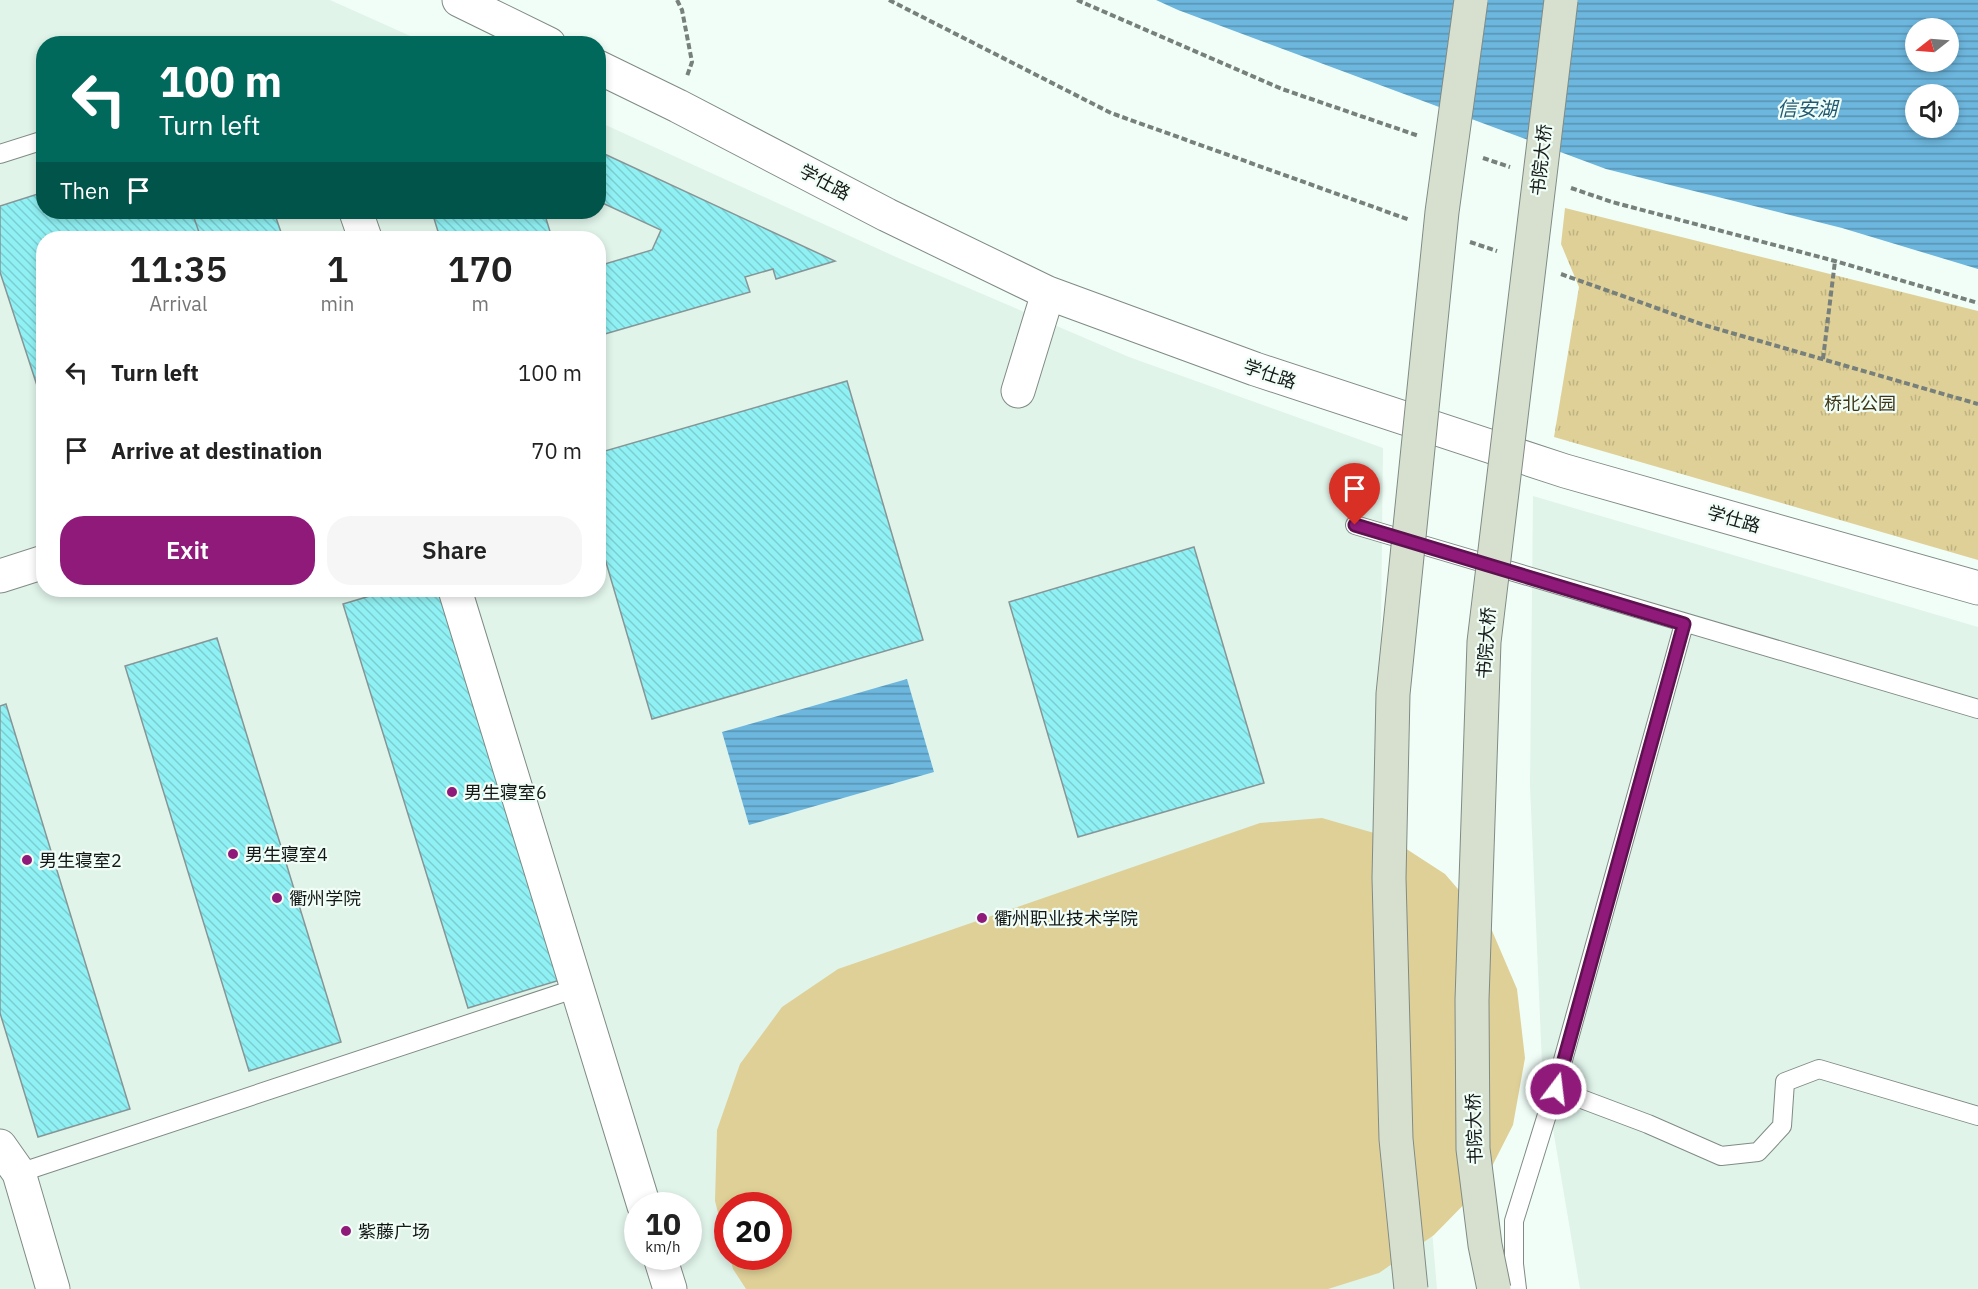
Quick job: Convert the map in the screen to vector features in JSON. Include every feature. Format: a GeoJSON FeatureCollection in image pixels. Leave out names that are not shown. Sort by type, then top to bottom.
{"type":"FeatureCollection","features":[{"type":"Feature","properties":{"kind":"main road"},"geometry":{"type":"LineString","coordinates":[[1411,1289],[1396,1139],[1389,878],[1393,694],[1442,212],[1471,0]]}},
{"type":"Feature","properties":{"kind":"main road","name":"书院大桥"},"geometry":{"type":"LineString","coordinates":[[1494,1289],[1485,1245],[1473,1149],[1472,1000],[1484,642],[1561,0]]}},
{"type":"Feature","properties":{"kind":"street"},"geometry":{"type":"LineString","coordinates":[[459,0],[533,36]]}},
{"type":"Feature","properties":{"kind":"street","name":"学仕路"},"geometry":{"type":"LineString","coordinates":[[606,71],[887,215],[1048,293],[1255,369],[1565,471],[1978,588]]}},
{"type":"Feature","properties":{"kind":"street"},"geometry":{"type":"LineString","coordinates":[[1018,391],[1048,293]]}},
{"type":"Feature","properties":{"kind":"street"},"geometry":{"type":"LineString","coordinates":[[0,576],[36,565]]}},
{"type":"Feature","properties":{"kind":"street"},"geometry":{"type":"LineString","coordinates":[[457,597],[640,1192]]}},
{"type":"Feature","properties":{"kind":"street"},"geometry":{"type":"LineString","coordinates":[[0,1146],[19,1173],[53,1289]]}},
{"type":"Feature","properties":{"kind":"street"},"geometry":{"type":"LineString","coordinates":[[664,1270],[670,1289]]}},
{"type":"Feature","properties":{"kind":"lane"},"geometry":{"type":"LineString","coordinates":[[0,154],[36,143]]}},
{"type":"Feature","properties":{"kind":"lane"},"geometry":{"type":"LineString","coordinates":[[1355,525],[1978,709]]}},
{"type":"Feature","properties":{"kind":"lane"},"geometry":{"type":"LineString","coordinates":[[1517,1289],[1514,1264],[1514,1221],[1556,1089],[1684,624]]}},
{"type":"Feature","properties":{"kind":"lane"},"geometry":{"type":"LineString","coordinates":[[19,1173],[577,988]]}},
{"type":"Feature","properties":{"kind":"lane"},"geometry":{"type":"LineString","coordinates":[[1556,1089],[1648,1124],[1721,1156],[1758,1152],[1782,1126],[1785,1082],[1819,1069],[1978,1116]]}},
{"type":"Feature","properties":{"kind":"path"},"geometry":{"type":"LineString","coordinates":[[677,0],[682,10],[692,62],[678,106]]}},
{"type":"Feature","properties":{"kind":"path"},"geometry":{"type":"LineString","coordinates":[[1823,360],[1835,261]]}},
{"type":"Feature","properties":{"kind":"shaded area","name":"衢州职业技术学院"},"geometry":{"type":"Polygon","coordinates":[[[0,0],[330,0],[410,36],[36,36],[36,219],[606,219],[606,125],[896,257],[1129,357],[1383,448],[1381,630],[1437,1289],[0,1289],[0,0]]]}},
{"type":"Feature","properties":{"kind":"shaded area"},"geometry":{"type":"Polygon","coordinates":[[[1533,496],[1978,627],[1978,1289],[1580,1289],[1542,1064],[1530,786],[1533,496]]]}},
{"type":"Feature","properties":{"kind":"green space","name":"桥北公园"},"geometry":{"type":"Polygon","coordinates":[[[1565,208],[1978,311],[1978,560],[1554,437],[1579,287],[1561,244],[1565,208]]]}},
{"type":"Feature","properties":{"kind":"green space"},"geometry":{"type":"Polygon","coordinates":[[[1322,818],[1388,837],[1445,874],[1490,926],[1517,989],[1525,1058],[1513,1125],[1482,1186],[1434,1235],[1379,1273],[1328,1289],[746,1289],[734,1270],[792,1270],[792,1192],[715,1192],[717,1130],[740,1064],[782,1007],[838,969],[1260,823],[1322,818]]]}},
{"type":"Feature","properties":{"kind":"water","name":"信安湖"},"geometry":{"type":"Polygon","coordinates":[[[1156,0],[1978,0],[1978,269],[1842,228],[1606,169],[1156,0]]]}},
{"type":"Feature","properties":{"kind":"water"},"geometry":{"type":"Polygon","coordinates":[[[907,679],[934,772],[749,825],[722,732],[907,679]]]}},
{"type":"Feature","properties":{"kind":"building"},"geometry":{"type":"Polygon","coordinates":[[[606,155],[835,261],[776,279],[773,269],[745,277],[750,292],[606,334],[606,264],[652,250],[661,230],[606,205],[606,155]]]}},
{"type":"Feature","properties":{"kind":"building"},"geometry":{"type":"Polygon","coordinates":[[[36,195],[36,219],[194,219],[199,231],[36,231],[36,382],[0,272],[0,206],[36,195]]]}},
{"type":"Feature","properties":{"kind":"building"},"geometry":{"type":"Polygon","coordinates":[[[194,219],[276,219],[281,231],[199,231],[194,219]]]}},
{"type":"Feature","properties":{"kind":"building"},"geometry":{"type":"Polygon","coordinates":[[[434,219],[546,219],[550,231],[438,231],[434,219]]]}},
{"type":"Feature","properties":{"kind":"building"},"geometry":{"type":"Polygon","coordinates":[[[434,219],[546,219],[550,231],[438,231],[434,219]]]}},
{"type":"Feature","properties":{"kind":"building"},"geometry":{"type":"Polygon","coordinates":[[[847,381],[923,640],[652,719],[606,562],[606,451],[847,381]]]}},
{"type":"Feature","properties":{"kind":"building"},"geometry":{"type":"Polygon","coordinates":[[[1194,547],[1264,783],[1078,837],[1009,602],[1194,547]]]}},
{"type":"Feature","properties":{"kind":"building","name":"男生寝室6"},"geometry":{"type":"Polygon","coordinates":[[[366,597],[442,597],[560,980],[468,1008],[343,604],[366,597]]]}},
{"type":"Feature","properties":{"kind":"building","name":"男生寝室4"},"geometry":{"type":"Polygon","coordinates":[[[217,638],[341,1042],[249,1071],[125,666],[217,638]]]}},
{"type":"Feature","properties":{"kind":"building","name":"男生寝室2"},"geometry":{"type":"Polygon","coordinates":[[[6,704],[130,1109],[38,1137],[0,1013],[0,706],[6,704]]]}},
{"type":"Feature","properties":{"kind":"place","name":"男生寝室6"},"geometry":{"type":"Point","coordinates":[452,792]}},
{"type":"Feature","properties":{"kind":"place","name":"男生寝室4"},"geometry":{"type":"Point","coordinates":[233,854]}},
{"type":"Feature","properties":{"kind":"place","name":"男生寝室2"},"geometry":{"type":"Point","coordinates":[27,860]}},
{"type":"Feature","properties":{"kind":"place","name":"衢州学院"},"geometry":{"type":"Point","coordinates":[277,898]}},
{"type":"Feature","properties":{"kind":"place","name":"衢州职业技术学院"},"geometry":{"type":"Point","coordinates":[982,918]}},
{"type":"Feature","properties":{"kind":"place","name":"紫藤广场"},"geometry":{"type":"Point","coordinates":[346,1231]}},
{"type":"Feature","properties":{"kind":"route"},"geometry":{"type":"LineString","coordinates":[[1355,525],[1684,624],[1556,1089]]}}]}
